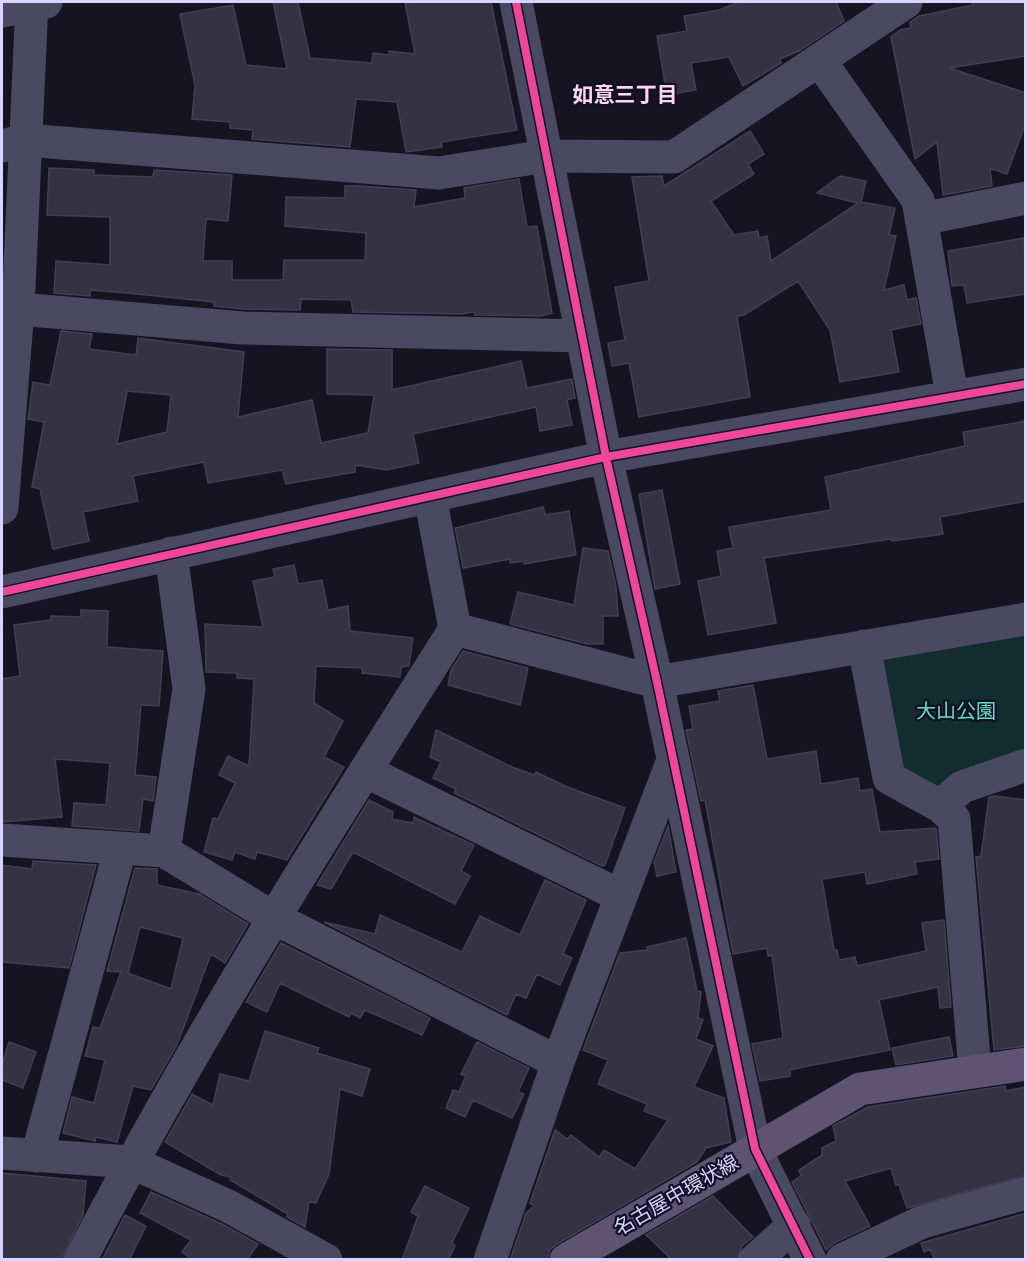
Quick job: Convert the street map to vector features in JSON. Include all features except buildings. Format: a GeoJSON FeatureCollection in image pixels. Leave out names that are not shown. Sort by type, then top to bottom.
{"type":"FeatureCollection","features":[{"type":"Feature","properties":{"kind":"main road","name":"名古屋中環状線"},"geometry":{"type":"LineString","coordinates":[[566,1260],[860,1089],[1026,1064]]}},
{"type":"Feature","properties":{"kind":"street"},"geometry":{"type":"LineString","coordinates":[[2,10],[37,2],[13,143],[18,309],[3,472],[2,508]]}},
{"type":"Feature","properties":{"kind":"street"},"geometry":{"type":"LineString","coordinates":[[516,2],[606,457],[657,682],[754,1149],[810,1260]]}},
{"type":"Feature","properties":{"kind":"street"},"geometry":{"type":"LineString","coordinates":[[13,143],[439,173],[546,156],[674,157],[906,2]]}},
{"type":"Feature","properties":{"kind":"street"},"geometry":{"type":"LineString","coordinates":[[820,61],[918,200],[952,396]]}},
{"type":"Feature","properties":{"kind":"street"},"geometry":{"type":"LineString","coordinates":[[921,219],[1026,198]]}},
{"type":"Feature","properties":{"kind":"street"},"geometry":{"type":"LineString","coordinates":[[18,309],[243,328],[582,336]]}},
{"type":"Feature","properties":{"kind":"street"},"geometry":{"type":"LineString","coordinates":[[2,592],[606,457],[1026,384]]}},
{"type":"Feature","properties":{"kind":"street"},"geometry":{"type":"LineString","coordinates":[[80,1260],[131,1162],[272,917],[455,629],[430,496]]}},
{"type":"Feature","properties":{"kind":"street"},"geometry":{"type":"LineString","coordinates":[[164,851],[189,689],[171,554]]}},
{"type":"Feature","properties":{"kind":"street"},"geometry":{"type":"LineString","coordinates":[[455,629],[657,682],[1026,619]]}},
{"type":"Feature","properties":{"kind":"street"},"geometry":{"type":"LineString","coordinates":[[864,646],[889,778],[940,806],[954,819],[975,1071]]}},
{"type":"Feature","properties":{"kind":"street"},"geometry":{"type":"LineString","coordinates":[[490,1260],[558,1062],[673,760]]}},
{"type":"Feature","properties":{"kind":"street"},"geometry":{"type":"LineString","coordinates":[[940,806],[962,787],[1026,765]]}},
{"type":"Feature","properties":{"kind":"street"},"geometry":{"type":"LineString","coordinates":[[364,771],[621,896]]}},
{"type":"Feature","properties":{"kind":"street"},"geometry":{"type":"LineString","coordinates":[[2,840],[120,850],[164,851],[272,917],[558,1062]]}},
{"type":"Feature","properties":{"kind":"street"},"geometry":{"type":"LineString","coordinates":[[37,1156],[120,850]]}},
{"type":"Feature","properties":{"kind":"street"},"geometry":{"type":"LineString","coordinates":[[2,1154],[131,1162],[230,1207],[326,1260]]}},
{"type":"Feature","properties":{"kind":"street"},"geometry":{"type":"LineString","coordinates":[[842,1260],[922,1222],[1026,1193]]}},
{"type":"Feature","properties":{"kind":"street"},"geometry":{"type":"LineString","coordinates":[[755,1260],[794,1225]]}},
{"type":"Feature","properties":{"kind":"green space","name":"大山公園"},"geometry":{"type":"Polygon","coordinates":[[[1025,630],[1025,758],[938,788],[898,767],[882,656],[1025,630]]]}},
{"type":"Feature","properties":{"kind":"cycle path"},"geometry":{"type":"LineString","coordinates":[[516,2],[606,457],[657,682],[755,1149],[810,1260]]}},
{"type":"Feature","properties":{"kind":"cycle path"},"geometry":{"type":"LineString","coordinates":[[2,592],[606,457],[1026,384]]}},
{"type":"Feature","properties":{"kind":"district","name":"如意三丁目"},"geometry":{"type":"Point","coordinates":[625,94]}}]}
